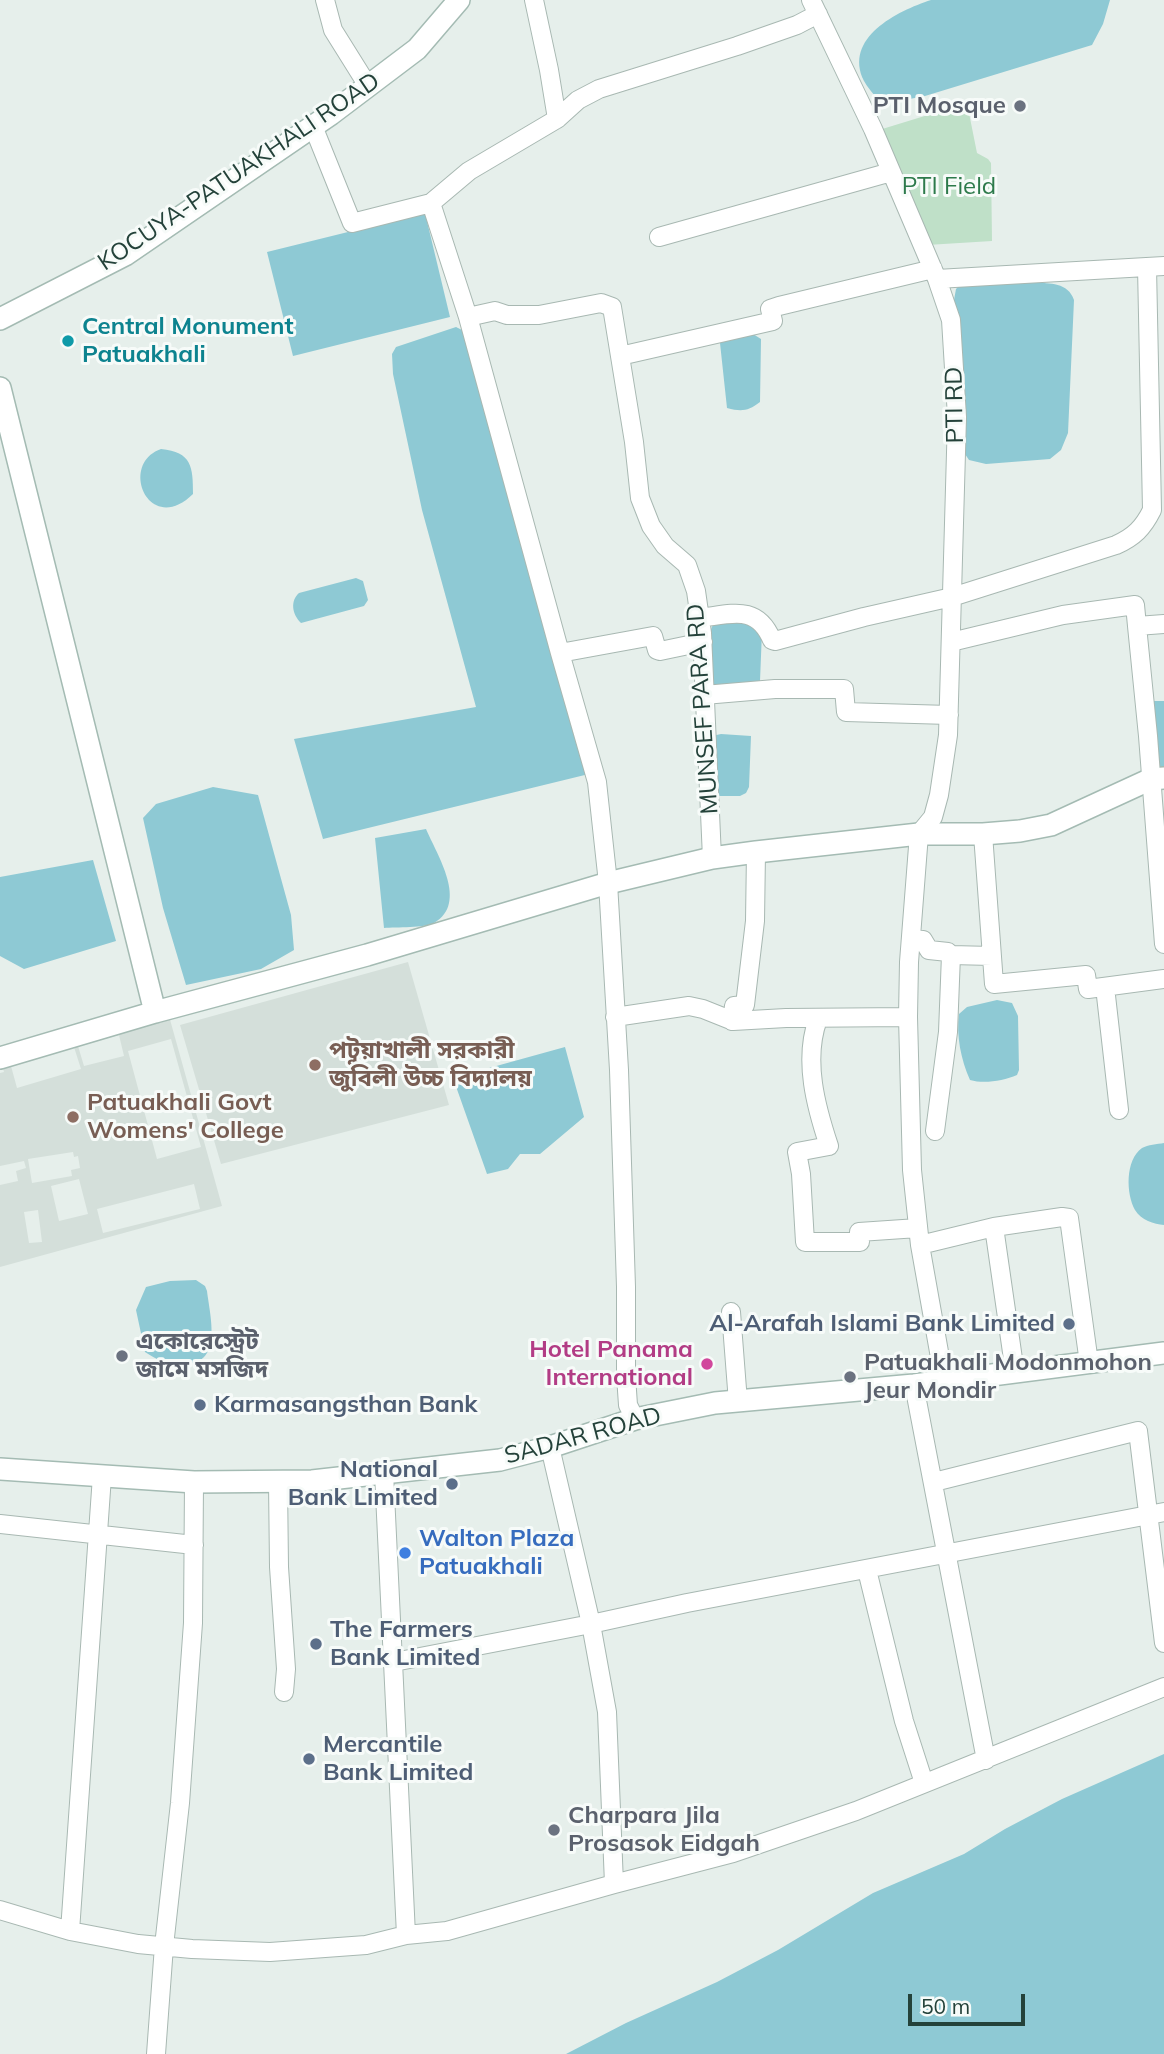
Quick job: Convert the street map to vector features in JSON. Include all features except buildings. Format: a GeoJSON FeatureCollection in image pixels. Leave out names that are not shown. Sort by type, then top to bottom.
{"type":"FeatureCollection","features":[{"type":"Feature","properties":{"kind":"street"},"geometry":{"type":"LineString","coordinates":[[325,0],[332,30],[368,86]]}},
{"type":"Feature","properties":{"kind":"street","name":"KOCUYA-PATUAKHALI ROAD"},"geometry":{"type":"LineString","coordinates":[[0,319],[125,256],[313,126],[418,48],[459,0]]}},
{"type":"Feature","properties":{"kind":"street"},"geometry":{"type":"LineString","coordinates":[[538,1],[557,119]]}},
{"type":"Feature","properties":{"kind":"street"},"geometry":{"type":"LineString","coordinates":[[313,126],[352,223],[431,203],[469,171],[557,119],[578,100],[599,89],[797,25],[814,7]]}},
{"type":"Feature","properties":{"kind":"street","name":"PTI RD"},"geometry":{"type":"LineString","coordinates":[[814,7],[859,98],[935,274],[951,320],[957,417],[948,735],[933,817],[919,834]]}},
{"type":"Feature","properties":{"kind":"street"},"geometry":{"type":"LineString","coordinates":[[659,237],[891,172]]}},
{"type":"Feature","properties":{"kind":"street"},"geometry":{"type":"LineString","coordinates":[[431,203],[468,317],[597,782],[608,883],[615,1017],[626,1287],[626,1376],[628,1405],[635,1419]]}},
{"type":"Feature","properties":{"kind":"street"},"geometry":{"type":"LineString","coordinates":[[620,356],[773,321],[770,309],[779,306],[935,274],[1156,267],[1152,510],[1145,525],[1133,537],[1116,545],[952,597],[775,640],[772,640],[766,625],[744,614],[700,618]]}},
{"type":"Feature","properties":{"kind":"street","name":"MUNSEF PARA RD"},"geometry":{"type":"LineString","coordinates":[[468,317],[495,311],[508,315],[539,315],[601,303],[611,307],[634,442],[640,498],[651,526],[665,546],[687,565],[696,590],[703,642],[712,859]]}},
{"type":"Feature","properties":{"kind":"street"},"geometry":{"type":"LineString","coordinates":[[0,388],[155,1012]]}},
{"type":"Feature","properties":{"kind":"street"},"geometry":{"type":"LineString","coordinates":[[951,642],[1063,615],[1135,605],[1158,778],[1164,944]]}},
{"type":"Feature","properties":{"kind":"street"},"geometry":{"type":"LineString","coordinates":[[1137,626],[1164,624]]}},
{"type":"Feature","properties":{"kind":"street"},"geometry":{"type":"LineString","coordinates":[[560,653],[653,636],[657,650],[660,651],[703,642]]}},
{"type":"Feature","properties":{"kind":"street"},"geometry":{"type":"LineString","coordinates":[[704,695],[844,689],[846,712],[949,715]]}},
{"type":"Feature","properties":{"kind":"street"},"geometry":{"type":"LineString","coordinates":[[0,1058],[155,1012],[367,955],[608,883],[712,859],[756,852],[919,834],[1020,831],[1051,825],[1158,778]]}},
{"type":"Feature","properties":{"kind":"street"},"geometry":{"type":"LineString","coordinates":[[919,834],[908,1017],[912,1170],[919,1236],[944,1380]]}},
{"type":"Feature","properties":{"kind":"street"},"geometry":{"type":"LineString","coordinates":[[983,834],[994,984],[1086,975],[1088,989],[1164,979]]}},
{"type":"Feature","properties":{"kind":"street"},"geometry":{"type":"LineString","coordinates":[[732,1021],[734,1006],[745,1005],[755,921],[756,852]]}},
{"type":"Feature","properties":{"kind":"street"},"geometry":{"type":"LineString","coordinates":[[911,939],[923,940],[929,950],[948,952],[951,955],[992,956]]}},
{"type":"Feature","properties":{"kind":"street"},"geometry":{"type":"LineString","coordinates":[[935,1131],[948,1032],[951,955]]}},
{"type":"Feature","properties":{"kind":"street"},"geometry":{"type":"LineString","coordinates":[[1105,987],[1119,1110]]}},
{"type":"Feature","properties":{"kind":"street"},"geometry":{"type":"LineString","coordinates":[[615,1017],[689,1006],[732,1021],[908,1017]]}},
{"type":"Feature","properties":{"kind":"street"},"geometry":{"type":"LineString","coordinates":[[818,1019],[812,1051],[815,1099],[829,1146],[797,1152],[805,1242],[860,1242],[859,1232],[919,1236],[1069,1218],[1089,1363]]}},
{"type":"Feature","properties":{"kind":"street"},"geometry":{"type":"LineString","coordinates":[[994,1227],[1015,1373]]}},
{"type":"Feature","properties":{"kind":"street"},"geometry":{"type":"LineString","coordinates":[[731,1312],[738,1402]]}},
{"type":"Feature","properties":{"kind":"street","name":"SADAR ROAD"},"geometry":{"type":"LineString","coordinates":[[0,1469],[194,1482],[278,1482],[384,1473],[500,1460],[635,1419],[716,1403],[914,1385],[1164,1353]]}},
{"type":"Feature","properties":{"kind":"street"},"geometry":{"type":"LineString","coordinates":[[914,1385],[986,1760]]}},
{"type":"Feature","properties":{"kind":"street"},"geometry":{"type":"LineString","coordinates":[[934,1482],[1138,1431],[1156,1513],[1164,1643]]}},
{"type":"Feature","properties":{"kind":"street"},"geometry":{"type":"LineString","coordinates":[[550,1447],[591,1624],[607,1712],[614,1884]]}},
{"type":"Feature","properties":{"kind":"street"},"geometry":{"type":"LineString","coordinates":[[384,1473],[406,1935]]}},
{"type":"Feature","properties":{"kind":"street"},"geometry":{"type":"LineString","coordinates":[[70,1931],[102,1476]]}},
{"type":"Feature","properties":{"kind":"street"},"geometry":{"type":"LineString","coordinates":[[156,2054],[193,1623],[194,1482]]}},
{"type":"Feature","properties":{"kind":"street"},"geometry":{"type":"LineString","coordinates":[[278,1482],[279,1567],[286,1669],[284,1692]]}},
{"type":"Feature","properties":{"kind":"street"},"geometry":{"type":"LineString","coordinates":[[394,1662],[1156,1513]]}},
{"type":"Feature","properties":{"kind":"street"},"geometry":{"type":"LineString","coordinates":[[0,1524],[96,1532],[194,1545]]}},
{"type":"Feature","properties":{"kind":"street"},"geometry":{"type":"LineString","coordinates":[[867,1570],[904,1721],[924,1783]]}},
{"type":"Feature","properties":{"kind":"street"},"geometry":{"type":"LineString","coordinates":[[0,1910],[70,1931],[138,1944],[270,1952],[366,1945],[406,1935],[447,1931],[733,1853],[856,1811],[1164,1687]]}},
{"type":"Feature","properties":{"kind":"shaded area","name":"পটুয়াখালী সরকারী জুবিলী উচ্চ বিদ্যালয়"},"geometry":{"type":"Polygon","coordinates":[[[408,962],[449,1105],[221,1164],[180,1025],[408,962]]]}},
{"type":"Feature","properties":{"kind":"shaded area","name":"Patuakhali Govt Womens' College"},"geometry":{"type":"Polygon","coordinates":[[[169,1016],[222,1206],[0,1267],[0,1185],[18,1181],[16,1171],[26,1168],[24,1161],[0,1166],[0,1073],[4,1072],[2,1065],[169,1016]],[[119,1035],[78,1046],[84,1066],[124,1056],[119,1035]],[[171,1039],[128,1051],[157,1159],[201,1147],[171,1039]],[[74,1047],[11,1066],[17,1088],[81,1069],[74,1047]],[[73,1152],[28,1159],[32,1183],[72,1176],[71,1170],[80,1168],[78,1156],[74,1157],[73,1152]],[[79,1179],[51,1186],[59,1221],[88,1214],[79,1179]],[[194,1184],[97,1209],[103,1233],[200,1209],[194,1184]],[[38,1210],[24,1212],[29,1243],[42,1242],[38,1210]]]}},
{"type":"Feature","properties":{"kind":"green space","name":"PTI Field"},"geometry":{"type":"Polygon","coordinates":[[[967,103],[977,153],[991,163],[992,241],[927,245],[879,130],[967,103]]]}},
{"type":"Feature","properties":{"kind":"water"},"geometry":{"type":"Polygon","coordinates":[[[931,0],[1110,0],[1103,24],[1092,45],[925,96],[894,102],[877,99],[864,81],[859,66],[867,39],[889,19],[931,0]]]}},
{"type":"Feature","properties":{"kind":"water"},"geometry":{"type":"Polygon","coordinates":[[[425,213],[450,317],[293,356],[267,252],[425,213]]]}},
{"type":"Feature","properties":{"kind":"water"},"geometry":{"type":"Polygon","coordinates":[[[1034,282],[1063,287],[1074,300],[1068,433],[1061,450],[1050,459],[986,464],[969,460],[961,448],[954,300],[956,289],[960,285],[1034,282]]]}},
{"type":"Feature","properties":{"kind":"water"},"geometry":{"type":"Polygon","coordinates":[[[456,327],[462,330],[593,773],[323,839],[294,739],[476,707],[422,510],[393,374],[392,354],[396,347],[456,327]]]}},
{"type":"Feature","properties":{"kind":"water"},"geometry":{"type":"Polygon","coordinates":[[[753,334],[761,339],[760,402],[745,410],[727,408],[721,339],[753,334]]]}},
{"type":"Feature","properties":{"kind":"water"},"geometry":{"type":"Polygon","coordinates":[[[161,449],[185,457],[191,469],[193,494],[177,505],[163,507],[152,503],[144,493],[142,468],[148,457],[161,449]]]}},
{"type":"Feature","properties":{"kind":"water"},"geometry":{"type":"Polygon","coordinates":[[[356,578],[363,581],[368,600],[364,606],[301,623],[294,612],[293,604],[299,593],[356,578]]]}},
{"type":"Feature","properties":{"kind":"water"},"geometry":{"type":"Polygon","coordinates":[[[734,617],[762,631],[760,681],[759,684],[712,690],[711,630],[717,622],[734,617]]]}},
{"type":"Feature","properties":{"kind":"water"},"geometry":{"type":"Polygon","coordinates":[[[1149,701],[1164,701],[1164,772],[1157,773],[1149,701]]]}},
{"type":"Feature","properties":{"kind":"water"},"geometry":{"type":"Polygon","coordinates":[[[712,736],[751,736],[749,787],[746,793],[740,796],[717,796],[712,736]]]}},
{"type":"Feature","properties":{"kind":"water"},"geometry":{"type":"Polygon","coordinates":[[[213,787],[258,795],[291,915],[294,950],[261,969],[186,985],[163,908],[143,818],[156,804],[213,787]]]}},
{"type":"Feature","properties":{"kind":"water"},"geometry":{"type":"Polygon","coordinates":[[[426,829],[447,878],[449,904],[444,914],[430,925],[384,928],[375,838],[426,829]]]}},
{"type":"Feature","properties":{"kind":"water"},"geometry":{"type":"Polygon","coordinates":[[[93,860],[116,941],[24,969],[0,956],[0,877],[93,860]]]}},
{"type":"Feature","properties":{"kind":"water"},"geometry":{"type":"Polygon","coordinates":[[[997,1000],[1012,1003],[1018,1016],[1019,1070],[1017,1075],[1000,1080],[970,1080],[960,1047],[959,1014],[967,1007],[997,1000]]]}},
{"type":"Feature","properties":{"kind":"water"},"geometry":{"type":"Polygon","coordinates":[[[565,1047],[584,1117],[540,1154],[520,1154],[508,1169],[487,1174],[453,1078],[565,1047]]]}},
{"type":"Feature","properties":{"kind":"water"},"geometry":{"type":"Polygon","coordinates":[[[1164,1143],[1164,1225],[1148,1221],[1135,1210],[1130,1195],[1129,1178],[1136,1153],[1150,1145],[1164,1143]]]}},
{"type":"Feature","properties":{"kind":"water"},"geometry":{"type":"Polygon","coordinates":[[[196,1280],[205,1286],[207,1291],[212,1336],[210,1347],[198,1362],[173,1364],[160,1361],[145,1352],[136,1310],[146,1287],[170,1281],[196,1280]]]}},
{"type":"Feature","properties":{"kind":"water"},"geometry":{"type":"Polygon","coordinates":[[[1164,1754],[1164,2054],[566,2054],[626,2023],[717,1982],[778,1950],[873,1893],[964,1854],[1062,1799],[1164,1754]]]}},
{"type":"Feature","properties":{"kind":"place","name":"PTI Mosque"},"geometry":{"type":"Point","coordinates":[1020,106]}},
{"type":"Feature","properties":{"kind":"place","name":"Central Monument Patuakhali"},"geometry":{"type":"Point","coordinates":[68,341]}},
{"type":"Feature","properties":{"kind":"place","name":"পটুয়াখালী সরকারী জুবিলী উচ্চ বিদ্যালয়"},"geometry":{"type":"Point","coordinates":[315,1065]}},
{"type":"Feature","properties":{"kind":"place","name":"Patuakhali Govt Womens' College"},"geometry":{"type":"Point","coordinates":[73,1117]}},
{"type":"Feature","properties":{"kind":"place","name":"Al-Arafah Islami Bank Limited"},"geometry":{"type":"Point","coordinates":[1069,1324]}},
{"type":"Feature","properties":{"kind":"place","name":"একোরেস্ট্রেট জামে মসজিদ"},"geometry":{"type":"Point","coordinates":[122,1356]}},
{"type":"Feature","properties":{"kind":"place","name":"Hotel Panama International"},"geometry":{"type":"Point","coordinates":[707,1364]}},
{"type":"Feature","properties":{"kind":"place","name":"Patuakhali Modonmohon Jeur Mondir"},"geometry":{"type":"Point","coordinates":[850,1377]}},
{"type":"Feature","properties":{"kind":"place","name":"Karmasangsthan Bank"},"geometry":{"type":"Point","coordinates":[200,1405]}},
{"type":"Feature","properties":{"kind":"place","name":"National Bank Limited"},"geometry":{"type":"Point","coordinates":[452,1484]}},
{"type":"Feature","properties":{"kind":"place","name":"Walton Plaza Patuakhali"},"geometry":{"type":"Point","coordinates":[405,1553]}},
{"type":"Feature","properties":{"kind":"place","name":"The Farmers Bank Limited"},"geometry":{"type":"Point","coordinates":[316,1644]}},
{"type":"Feature","properties":{"kind":"place","name":"Mercantile Bank Limited"},"geometry":{"type":"Point","coordinates":[309,1759]}},
{"type":"Feature","properties":{"kind":"place","name":"Charpara Jila Prosasok Eidgah"},"geometry":{"type":"Point","coordinates":[554,1830]}}]}
